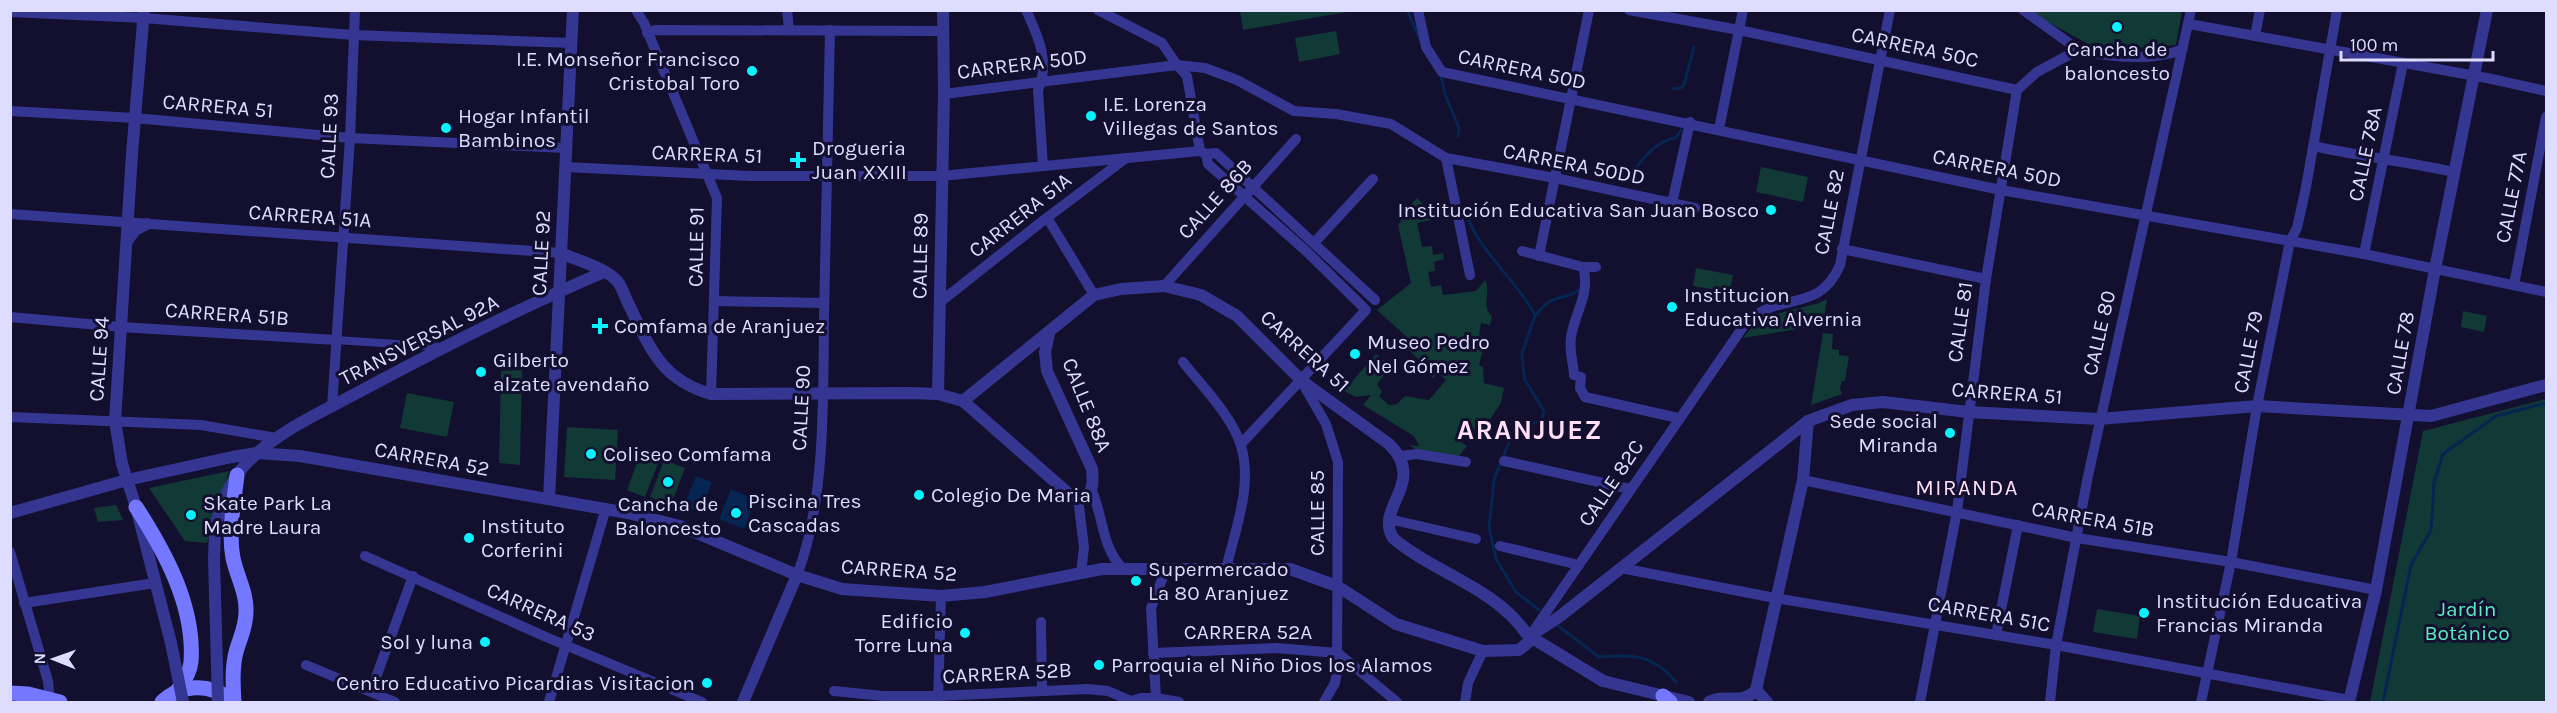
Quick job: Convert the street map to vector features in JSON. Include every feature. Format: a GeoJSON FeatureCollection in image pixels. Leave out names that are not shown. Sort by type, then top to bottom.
{"type":"FeatureCollection","features":[{"type":"Feature","properties":{"kind":"main road"},"geometry":{"type":"LineString","coordinates":[[234,702],[236,653],[246,625],[246,601],[233,557],[231,537],[237,475]]}},
{"type":"Feature","properties":{"kind":"main road"},"geometry":{"type":"LineString","coordinates":[[136,507],[168,560],[189,628],[191,662],[185,680],[169,700]]}},
{"type":"Feature","properties":{"kind":"main road"},"geometry":{"type":"LineString","coordinates":[[169,700],[192,687],[208,688],[222,693],[234,702]]}},
{"type":"Feature","properties":{"kind":"main road"},"geometry":{"type":"LineString","coordinates":[[10,693],[23,698],[55,701]]}},
{"type":"Feature","properties":{"kind":"main road"},"geometry":{"type":"LineString","coordinates":[[10,702],[23,698]]}},
{"type":"Feature","properties":{"kind":"street","name":"CALLE 93"},"geometry":{"type":"LineString","coordinates":[[332,407],[350,138],[355,10]]}},
{"type":"Feature","properties":{"kind":"street","name":"CALLE 92"},"geometry":{"type":"LineString","coordinates":[[549,499],[573,10]]}},
{"type":"Feature","properties":{"kind":"street","name":"CALLE 91"},"geometry":{"type":"LineString","coordinates":[[636,10],[717,198],[711,394]]}},
{"type":"Feature","properties":{"kind":"street"},"geometry":{"type":"LineString","coordinates":[[787,10],[789,29]]}},
{"type":"Feature","properties":{"kind":"street","name":"CALLE 89"},"geometry":{"type":"LineString","coordinates":[[938,394],[944,94],[942,10]]}},
{"type":"Feature","properties":{"kind":"street"},"geometry":{"type":"LineString","coordinates":[[1026,10],[1042,50],[1042,81],[1038,92],[1043,165]]}},
{"type":"Feature","properties":{"kind":"street"},"geometry":{"type":"LineString","coordinates":[[1098,10],[1162,43],[1187,76],[1203,152],[1208,164],[1366,310],[1241,444]]}},
{"type":"Feature","properties":{"kind":"street","name":"CARRERA 50D"},"geometry":{"type":"LineString","coordinates":[[1418,10],[1426,47],[1442,72],[1690,122],[2001,190],[2364,254],[2547,292]]}},
{"type":"Feature","properties":{"kind":"street"},"geometry":{"type":"LineString","coordinates":[[1539,256],[1589,10]]}},
{"type":"Feature","properties":{"kind":"street","name":"CARRERA 50C"},"geometry":{"type":"LineString","coordinates":[[1629,10],[1880,59],[2017,90]]}},
{"type":"Feature","properties":{"kind":"street"},"geometry":{"type":"LineString","coordinates":[[1719,129],[1743,10]]}},
{"type":"Feature","properties":{"kind":"street","name":"CALLE 82"},"geometry":{"type":"LineString","coordinates":[[1721,358],[1745,324],[1759,312],[1781,303],[1812,297],[1825,289],[1832,281],[1840,265],[1890,10]]}},
{"type":"Feature","properties":{"kind":"street"},"geometry":{"type":"LineString","coordinates":[[2023,10],[2069,43],[2076,51]]}},
{"type":"Feature","properties":{"kind":"street","name":"CALLE 80"},"geometry":{"type":"LineString","coordinates":[[2050,702],[2056,645],[2099,420],[2181,50],[2192,10]]}},
{"type":"Feature","properties":{"kind":"street"},"geometry":{"type":"LineString","coordinates":[[2255,36],[2260,10]]}},
{"type":"Feature","properties":{"kind":"street","name":"CALLE 79"},"geometry":{"type":"LineString","coordinates":[[2201,702],[2230,562],[2290,241],[2296,228],[2313,146],[2332,49],[2337,10]]}},
{"type":"Feature","properties":{"kind":"street","name":"CALLE 78"},"geometry":{"type":"LineString","coordinates":[[2349,701],[2376,590],[2454,172],[2487,10]]}},
{"type":"Feature","properties":{"kind":"street"},"geometry":{"type":"LineString","coordinates":[[10,12],[144,14],[353,35],[572,43]]}},
{"type":"Feature","properties":{"kind":"street","name":"CALLE 94"},"geometry":{"type":"LineString","coordinates":[[144,14],[126,241],[115,421],[122,464],[136,507],[171,643],[169,700]]}},
{"type":"Feature","properties":{"kind":"street"},"geometry":{"type":"LineString","coordinates":[[2189,24],[2474,75],[2547,91]]}},
{"type":"Feature","properties":{"kind":"street","name":"CARRERA 50D"},"geometry":{"type":"LineString","coordinates":[[647,33],[655,30],[789,29],[943,31]]}},
{"type":"Feature","properties":{"kind":"street","name":"CALLE 90"},"geometry":{"type":"LineString","coordinates":[[744,702],[808,547],[813,514],[823,393],[830,30]]}},
{"type":"Feature","properties":{"kind":"street"},"geometry":{"type":"LineString","coordinates":[[2017,90],[2037,72],[2076,51],[2127,56],[2181,50]]}},
{"type":"Feature","properties":{"kind":"street","name":"CALLE 78A"},"geometry":{"type":"LineString","coordinates":[[2364,254],[2403,63]]}},
{"type":"Feature","properties":{"kind":"street"},"geometry":{"type":"LineString","coordinates":[[1177,65],[1205,68],[1238,80],[1294,111],[1336,114],[1391,124],[1446,158],[1470,275]]}},
{"type":"Feature","properties":{"kind":"street","name":"CARRERA 50D"},"geometry":{"type":"LineString","coordinates":[[944,94],[1177,65]]}},
{"type":"Feature","properties":{"kind":"street","name":"CALLE 81"},"geometry":{"type":"LineString","coordinates":[[1920,702],[1957,511],[1986,279],[2017,90]]}},
{"type":"Feature","properties":{"kind":"street","name":"CARRERA 51"},"geometry":{"type":"LineString","coordinates":[[10,111],[135,118],[350,138],[566,148]]}},
{"type":"Feature","properties":{"kind":"street","name":"CALLE 77A"},"geometry":{"type":"LineString","coordinates":[[2514,285],[2547,117]]}},
{"type":"Feature","properties":{"kind":"street"},"geometry":{"type":"LineString","coordinates":[[1672,203],[1690,122]]}},
{"type":"Feature","properties":{"kind":"street","name":"CALLE 86B"},"geometry":{"type":"LineString","coordinates":[[1164,286],[1296,139]]}},
{"type":"Feature","properties":{"kind":"street"},"geometry":{"type":"LineString","coordinates":[[2313,146],[2372,158],[2384,157],[2454,172]]}},
{"type":"Feature","properties":{"kind":"street"},"geometry":{"type":"LineString","coordinates":[[1203,152],[1216,153],[1375,300]]}},
{"type":"Feature","properties":{"kind":"street","name":"CARRERA 51"},"geometry":{"type":"LineString","coordinates":[[565,167],[707,175],[941,176],[1203,152]]}},
{"type":"Feature","properties":{"kind":"street","name":"CARRERA 51A"},"geometry":{"type":"LineString","coordinates":[[939,303],[1126,158]]}},
{"type":"Feature","properties":{"kind":"street","name":"CARRERA 50DD"},"geometry":{"type":"LineString","coordinates":[[1446,158],[1555,178],[1695,208]]}},
{"type":"Feature","properties":{"kind":"street"},"geometry":{"type":"LineString","coordinates":[[1314,243],[1373,179]]}},
{"type":"Feature","properties":{"kind":"street","name":"CARRERA 51A"},"geometry":{"type":"LineString","coordinates":[[10,214],[561,253],[604,272]]}},
{"type":"Feature","properties":{"kind":"street"},"geometry":{"type":"LineString","coordinates":[[1048,219],[1094,295]]}},
{"type":"Feature","properties":{"kind":"street"},"geometry":{"type":"LineString","coordinates":[[126,241],[135,230],[147,224]]}},
{"type":"Feature","properties":{"kind":"street"},"geometry":{"type":"LineString","coordinates":[[562,231],[567,243],[583,263]]}},
{"type":"Feature","properties":{"kind":"street"},"geometry":{"type":"LineString","coordinates":[[1842,249],[1986,279]]}},
{"type":"Feature","properties":{"kind":"street"},"geometry":{"type":"LineString","coordinates":[[1522,251],[1583,267],[1596,267]]}},
{"type":"Feature","properties":{"kind":"street"},"geometry":{"type":"LineString","coordinates":[[1583,267],[1586,275],[1585,296],[1571,335],[1570,346],[1574,375],[1581,377],[1580,388],[1586,397],[1678,418]]}},
{"type":"Feature","properties":{"kind":"street"},"geometry":{"type":"LineString","coordinates":[[604,272],[618,283],[651,350],[662,365],[692,388],[711,394],[938,394],[963,401],[1069,494],[1078,498],[1087,496],[1092,491]]}},
{"type":"Feature","properties":{"kind":"street","name":"TRANSVERSAL 92A"},"geometry":{"type":"LineString","coordinates":[[257,453],[276,438],[442,347],[558,291],[604,272]]}},
{"type":"Feature","properties":{"kind":"street","name":"CARRERA 51"},"geometry":{"type":"LineString","coordinates":[[963,401],[1049,334],[1094,295],[1121,289],[1164,286],[1201,296],[1237,316],[1302,381],[1389,444],[1401,456]]}},
{"type":"Feature","properties":{"kind":"street"},"geometry":{"type":"LineString","coordinates":[[714,302],[825,303]]}},
{"type":"Feature","properties":{"kind":"street","name":"CARRERA 51B"},"geometry":{"type":"LineString","coordinates":[[10,317],[121,327],[442,347]]}},
{"type":"Feature","properties":{"kind":"street","name":"CALLE 88A"},"geometry":{"type":"LineString","coordinates":[[1049,334],[1046,352],[1047,371],[1092,469],[1094,484],[1092,491],[1098,505],[1107,548],[1123,569]]}},
{"type":"Feature","properties":{"kind":"street","name":"CALLE 82C"},"geometry":{"type":"LineString","coordinates":[[1532,635],[1721,358]]}},
{"type":"Feature","properties":{"kind":"street"},"geometry":{"type":"LineString","coordinates":[[1183,362],[1229,421],[1241,444],[1246,471],[1243,497],[1226,569]]}},
{"type":"Feature","properties":{"kind":"street","name":"CALLE 85"},"geometry":{"type":"LineString","coordinates":[[1302,381],[1326,424],[1338,462],[1338,653]]}},
{"type":"Feature","properties":{"kind":"street","name":"CARRERA 51"},"geometry":{"type":"LineString","coordinates":[[1532,635],[1559,617],[1808,421],[1832,411],[1868,402],[1910,404],[1968,412],[2099,420],[2258,406],[2431,416],[2547,385]]}},
{"type":"Feature","properties":{"kind":"street"},"geometry":{"type":"LineString","coordinates":[[10,417],[201,425],[276,438]]}},
{"type":"Feature","properties":{"kind":"street"},"geometry":{"type":"LineString","coordinates":[[1709,702],[1721,698],[1747,698],[1756,690],[1803,480],[1808,421]]}},
{"type":"Feature","properties":{"kind":"street"},"geometry":{"type":"LineString","coordinates":[[10,513],[127,480],[257,453]]}},
{"type":"Feature","properties":{"kind":"street"},"geometry":{"type":"LineString","coordinates":[[218,702],[215,530],[220,509],[237,475],[257,453]]}},
{"type":"Feature","properties":{"kind":"street","name":"CARRERA 52"},"geometry":{"type":"LineString","coordinates":[[257,453],[300,456],[606,508],[680,526],[796,575],[842,589],[941,596],[985,592],[1102,569],[1290,569],[1337,586],[1396,624],[1483,651],[1519,650],[1532,635]]}},
{"type":"Feature","properties":{"kind":"street"},"geometry":{"type":"LineString","coordinates":[[1466,462],[1417,454],[1401,456],[1404,467],[1403,481],[1389,519],[1389,532],[1399,544],[1478,590],[1532,635],[1603,681],[1666,699],[1689,702]]}},
{"type":"Feature","properties":{"kind":"street"},"geometry":{"type":"LineString","coordinates":[[1509,463],[1630,489]]}},
{"type":"Feature","properties":{"kind":"street","name":"CARRERA 51B"},"geometry":{"type":"LineString","coordinates":[[1803,480],[2077,538],[2230,562],[2376,590]]}},
{"type":"Feature","properties":{"kind":"street"},"geometry":{"type":"LineString","coordinates":[[1078,498],[1084,547],[1082,573]]}},
{"type":"Feature","properties":{"kind":"street"},"geometry":{"type":"LineString","coordinates":[[549,702],[606,508]]}},
{"type":"Feature","properties":{"kind":"street"},"geometry":{"type":"LineString","coordinates":[[1389,519],[1476,539]]}},
{"type":"Feature","properties":{"kind":"street"},"geometry":{"type":"LineString","coordinates":[[1996,635],[2018,525]]}},
{"type":"Feature","properties":{"kind":"street"},"geometry":{"type":"LineString","coordinates":[[1500,546],[1579,565]]}},
{"type":"Feature","properties":{"kind":"street"},"geometry":{"type":"LineString","coordinates":[[10,552],[55,701]]}},
{"type":"Feature","properties":{"kind":"street","name":"CARRERA 53"},"geometry":{"type":"LineString","coordinates":[[365,556],[564,645],[702,702]]}},
{"type":"Feature","properties":{"kind":"street","name":"CARRERA 51C"},"geometry":{"type":"LineString","coordinates":[[1622,568],[1775,598],[2056,645],[2349,701]]}},
{"type":"Feature","properties":{"kind":"street"},"geometry":{"type":"LineString","coordinates":[[1156,698],[1151,608],[1166,569]]}},
{"type":"Feature","properties":{"kind":"street"},"geometry":{"type":"LineString","coordinates":[[371,691],[413,576]]}},
{"type":"Feature","properties":{"kind":"street"},"geometry":{"type":"LineString","coordinates":[[24,603],[155,583]]}},
{"type":"Feature","properties":{"kind":"street"},"geometry":{"type":"LineString","coordinates":[[939,699],[941,596]]}},
{"type":"Feature","properties":{"kind":"street"},"geometry":{"type":"LineString","coordinates":[[1041,622],[1042,690]]}},
{"type":"Feature","properties":{"kind":"street","name":"CARRERA 52A"},"geometry":{"type":"LineString","coordinates":[[1153,652],[1276,648],[1338,653],[1397,702]]}},
{"type":"Feature","properties":{"kind":"street"},"geometry":{"type":"LineString","coordinates":[[1465,702],[1468,683],[1483,651]]}},
{"type":"Feature","properties":{"kind":"street"},"geometry":{"type":"LineString","coordinates":[[1324,702],[1335,683],[1338,653]]}},
{"type":"Feature","properties":{"kind":"street"},"geometry":{"type":"LineString","coordinates":[[306,664],[395,702]]}},
{"type":"Feature","properties":{"kind":"street"},"geometry":{"type":"LineString","coordinates":[[23,698],[48,681]]}},
{"type":"Feature","properties":{"kind":"street","name":"CARRERA 52B"},"geometry":{"type":"LineString","coordinates":[[834,691],[939,699],[1042,690],[1087,689],[1108,691],[1131,702],[1141,698],[1179,702]]}},
{"type":"Feature","properties":{"kind":"street"},"geometry":{"type":"LineString","coordinates":[[1756,690],[1767,702]]}},
{"type":"Feature","properties":{"kind":"green space"},"geometry":{"type":"Polygon","coordinates":[[[1240,10],[1353,10],[1353,11],[1243,30],[1240,10]]]}},
{"type":"Feature","properties":{"kind":"green space"},"geometry":{"type":"Polygon","coordinates":[[[2028,11],[2182,11],[2176,45],[2101,51],[2028,11]]]}},
{"type":"Feature","properties":{"kind":"green space"},"geometry":{"type":"Polygon","coordinates":[[[1336,31],[1340,54],[1299,62],[1295,38],[1336,31]]]}},
{"type":"Feature","properties":{"kind":"green space"},"geometry":{"type":"Polygon","coordinates":[[[1761,167],[1808,177],[1803,202],[1756,192],[1761,167]]]}},
{"type":"Feature","properties":{"kind":"green space"},"geometry":{"type":"Polygon","coordinates":[[[1417,198],[1426,207],[1432,220],[1417,223],[1422,247],[1432,246],[1433,255],[1443,253],[1444,259],[1434,262],[1435,271],[1428,272],[1431,287],[1441,285],[1443,295],[1476,291],[1485,280],[1486,304],[1492,316],[1490,325],[1481,323],[1479,335],[1486,337],[1479,365],[1483,367],[1484,383],[1504,388],[1501,403],[1487,424],[1480,420],[1474,430],[1465,426],[1459,441],[1467,446],[1458,457],[1415,449],[1409,445],[1419,446],[1414,436],[1363,405],[1371,395],[1356,397],[1344,391],[1376,354],[1391,367],[1377,384],[1382,392],[1379,396],[1389,405],[1397,404],[1405,396],[1429,400],[1446,380],[1438,373],[1433,378],[1431,376],[1433,374],[1406,347],[1407,337],[1377,310],[1411,283],[1398,225],[1404,217],[1402,214],[1417,198]]]}},
{"type":"Feature","properties":{"kind":"green space"},"geometry":{"type":"Polygon","coordinates":[[[1696,268],[1733,275],[1730,292],[1693,286],[1696,268]]]}},
{"type":"Feature","properties":{"kind":"green space"},"geometry":{"type":"Polygon","coordinates":[[[1827,299],[1823,325],[1743,338],[1758,323],[1767,318],[1827,299]]]}},
{"type":"Feature","properties":{"kind":"green space"},"geometry":{"type":"Polygon","coordinates":[[[2463,311],[2487,316],[2484,332],[2461,327],[2463,311]]]}},
{"type":"Feature","properties":{"kind":"green space"},"geometry":{"type":"Polygon","coordinates":[[[1823,333],[1833,334],[1832,349],[1839,350],[1839,355],[1849,356],[1845,381],[1842,381],[1840,389],[1842,394],[1811,405],[1823,333]]]}},
{"type":"Feature","properties":{"kind":"green space"},"geometry":{"type":"Polygon","coordinates":[[[522,370],[520,465],[499,463],[501,371],[522,370]]]}},
{"type":"Feature","properties":{"kind":"green space"},"geometry":{"type":"Polygon","coordinates":[[[407,393],[454,402],[447,437],[400,428],[407,393]]]}},
{"type":"Feature","properties":{"kind":"green space","name":"Jardín Botánico"},"geometry":{"type":"Polygon","coordinates":[[[2546,399],[2546,702],[2370,702],[2423,431],[2546,399]]]}},
{"type":"Feature","properties":{"kind":"green space","name":"Coliseo Comfama"},"geometry":{"type":"Polygon","coordinates":[[[567,427],[618,430],[615,480],[564,477],[567,427]]]}},
{"type":"Feature","properties":{"kind":"green space"},"geometry":{"type":"Polygon","coordinates":[[[640,454],[659,461],[645,497],[627,490],[640,454]]]}},
{"type":"Feature","properties":{"kind":"green space","name":"Cancha de Baloncesto"},"geometry":{"type":"Polygon","coordinates":[[[664,460],[685,468],[671,505],[650,497],[664,460]]]}},
{"type":"Feature","properties":{"kind":"green space","name":"Skate Park La Madre Laura"},"geometry":{"type":"Polygon","coordinates":[[[229,471],[207,543],[185,541],[149,488],[229,471]]]}},
{"type":"Feature","properties":{"kind":"green space"},"geometry":{"type":"Polygon","coordinates":[[[116,505],[123,520],[98,522],[94,508],[116,505]]]}},
{"type":"Feature","properties":{"kind":"green space"},"geometry":{"type":"Polygon","coordinates":[[[2097,609],[2140,616],[2137,639],[2093,632],[2097,609]]]}},
{"type":"Feature","properties":{"kind":"water"},"geometry":{"type":"Polygon","coordinates":[[[696,476],[712,482],[701,513],[684,506],[696,476]]]}},
{"type":"Feature","properties":{"kind":"water","name":"Piscina Tres Cascadas"},"geometry":{"type":"Polygon","coordinates":[[[731,489],[750,497],[753,506],[744,529],[719,519],[731,489]]]}},
{"type":"Feature","properties":{"kind":"waterway"},"geometry":{"type":"LineString","coordinates":[[1407,10],[1421,42]]}},
{"type":"Feature","properties":{"kind":"waterway"},"geometry":{"type":"LineString","coordinates":[[1673,89],[1684,85],[1694,47]]}},
{"type":"Feature","properties":{"kind":"waterway"},"geometry":{"type":"LineString","coordinates":[[1441,76],[1445,94],[1459,128],[1458,136]]}},
{"type":"Feature","properties":{"kind":"waterway"},"geometry":{"type":"LineString","coordinates":[[1629,179],[1637,166],[1655,147],[1669,139],[1676,138],[1681,130]]}},
{"type":"Feature","properties":{"kind":"waterway"},"geometry":{"type":"LineString","coordinates":[[1466,209],[1476,236],[1519,291],[1535,316],[1522,353],[1523,367],[1525,380],[1544,411],[1542,419],[1520,430],[1509,442],[1494,480],[1489,527],[1496,559],[1516,592],[1539,610]]}},
{"type":"Feature","properties":{"kind":"waterway"},"geometry":{"type":"LineString","coordinates":[[1535,316],[1552,300],[1580,290]]}},
{"type":"Feature","properties":{"kind":"waterway"},"geometry":{"type":"LineString","coordinates":[[2383,702],[2411,565],[2431,530],[2434,483],[2443,454],[2496,416],[2546,403]]}},
{"type":"Feature","properties":{"kind":"waterway"},"geometry":{"type":"LineString","coordinates":[[1557,625],[1599,657],[1641,658],[1659,666],[1676,682]]}},
{"type":"Feature","properties":{"kind":"place","name":"Cancha de baloncesto"},"geometry":{"type":"Point","coordinates":[2117,27]}},
{"type":"Feature","properties":{"kind":"place","name":"I.E. Monseñor Francisco Cristobal Toro"},"geometry":{"type":"Point","coordinates":[752,71]}},
{"type":"Feature","properties":{"kind":"place","name":"I.E. Lorenza Villegas de Santos"},"geometry":{"type":"Point","coordinates":[1091,116]}},
{"type":"Feature","properties":{"kind":"place","name":"Hogar Infantil Bambinos"},"geometry":{"type":"Point","coordinates":[446,128]}},
{"type":"Feature","properties":{"kind":"place","name":"Drogueria Juan XXIII"},"geometry":{"type":"Point","coordinates":[798,160]}},
{"type":"Feature","properties":{"kind":"place","name":"Institución Educativa San Juan Bosco"},"geometry":{"type":"Point","coordinates":[1771,210]}},
{"type":"Feature","properties":{"kind":"place","name":"Institucion Educativa Alvernia"},"geometry":{"type":"Point","coordinates":[1672,307]}},
{"type":"Feature","properties":{"kind":"place","name":"Comfama de Aranjuez"},"geometry":{"type":"Point","coordinates":[600,326]}},
{"type":"Feature","properties":{"kind":"place","name":"Museo Pedro Nel Gómez"},"geometry":{"type":"Point","coordinates":[1355,354]}},
{"type":"Feature","properties":{"kind":"place","name":"Gilberto alzate avendaño"},"geometry":{"type":"Point","coordinates":[481,372]}},
{"type":"Feature","properties":{"kind":"place","name":"Sede social Miranda"},"geometry":{"type":"Point","coordinates":[1950,433]}},
{"type":"Feature","properties":{"kind":"place","name":"Coliseo Comfama"},"geometry":{"type":"Point","coordinates":[591,454]}},
{"type":"Feature","properties":{"kind":"place","name":"Cancha de Baloncesto"},"geometry":{"type":"Point","coordinates":[668,482]}},
{"type":"Feature","properties":{"kind":"place","name":"Colegio De Maria"},"geometry":{"type":"Point","coordinates":[919,495]}},
{"type":"Feature","properties":{"kind":"place","name":"Piscina Tres Cascadas"},"geometry":{"type":"Point","coordinates":[736,513]}},
{"type":"Feature","properties":{"kind":"place","name":"Skate Park La Madre Laura"},"geometry":{"type":"Point","coordinates":[191,515]}},
{"type":"Feature","properties":{"kind":"place","name":"Instituto Corferini"},"geometry":{"type":"Point","coordinates":[469,538]}},
{"type":"Feature","properties":{"kind":"place","name":"Supermercado La 80 Aranjuez"},"geometry":{"type":"Point","coordinates":[1136,581]}},
{"type":"Feature","properties":{"kind":"place","name":"Institución Educativa Francias Miranda"},"geometry":{"type":"Point","coordinates":[2144,613]}},
{"type":"Feature","properties":{"kind":"place","name":"Edificio Torre Luna"},"geometry":{"type":"Point","coordinates":[965,633]}},
{"type":"Feature","properties":{"kind":"place","name":"Sol y luna"},"geometry":{"type":"Point","coordinates":[485,642]}},
{"type":"Feature","properties":{"kind":"place","name":"Parroquia el Niño Dios los Alamos"},"geometry":{"type":"Point","coordinates":[1099,665]}},
{"type":"Feature","properties":{"kind":"place","name":"Centro Educativo Picardias Visitacion"},"geometry":{"type":"Point","coordinates":[707,683]}},
{"type":"Feature","properties":{"kind":"district","name":"ARANJUEZ"},"geometry":{"type":"Point","coordinates":[1530,430]}},
{"type":"Feature","properties":{"kind":"district","name":"MIRANDA"},"geometry":{"type":"Point","coordinates":[1967,487]}}]}
